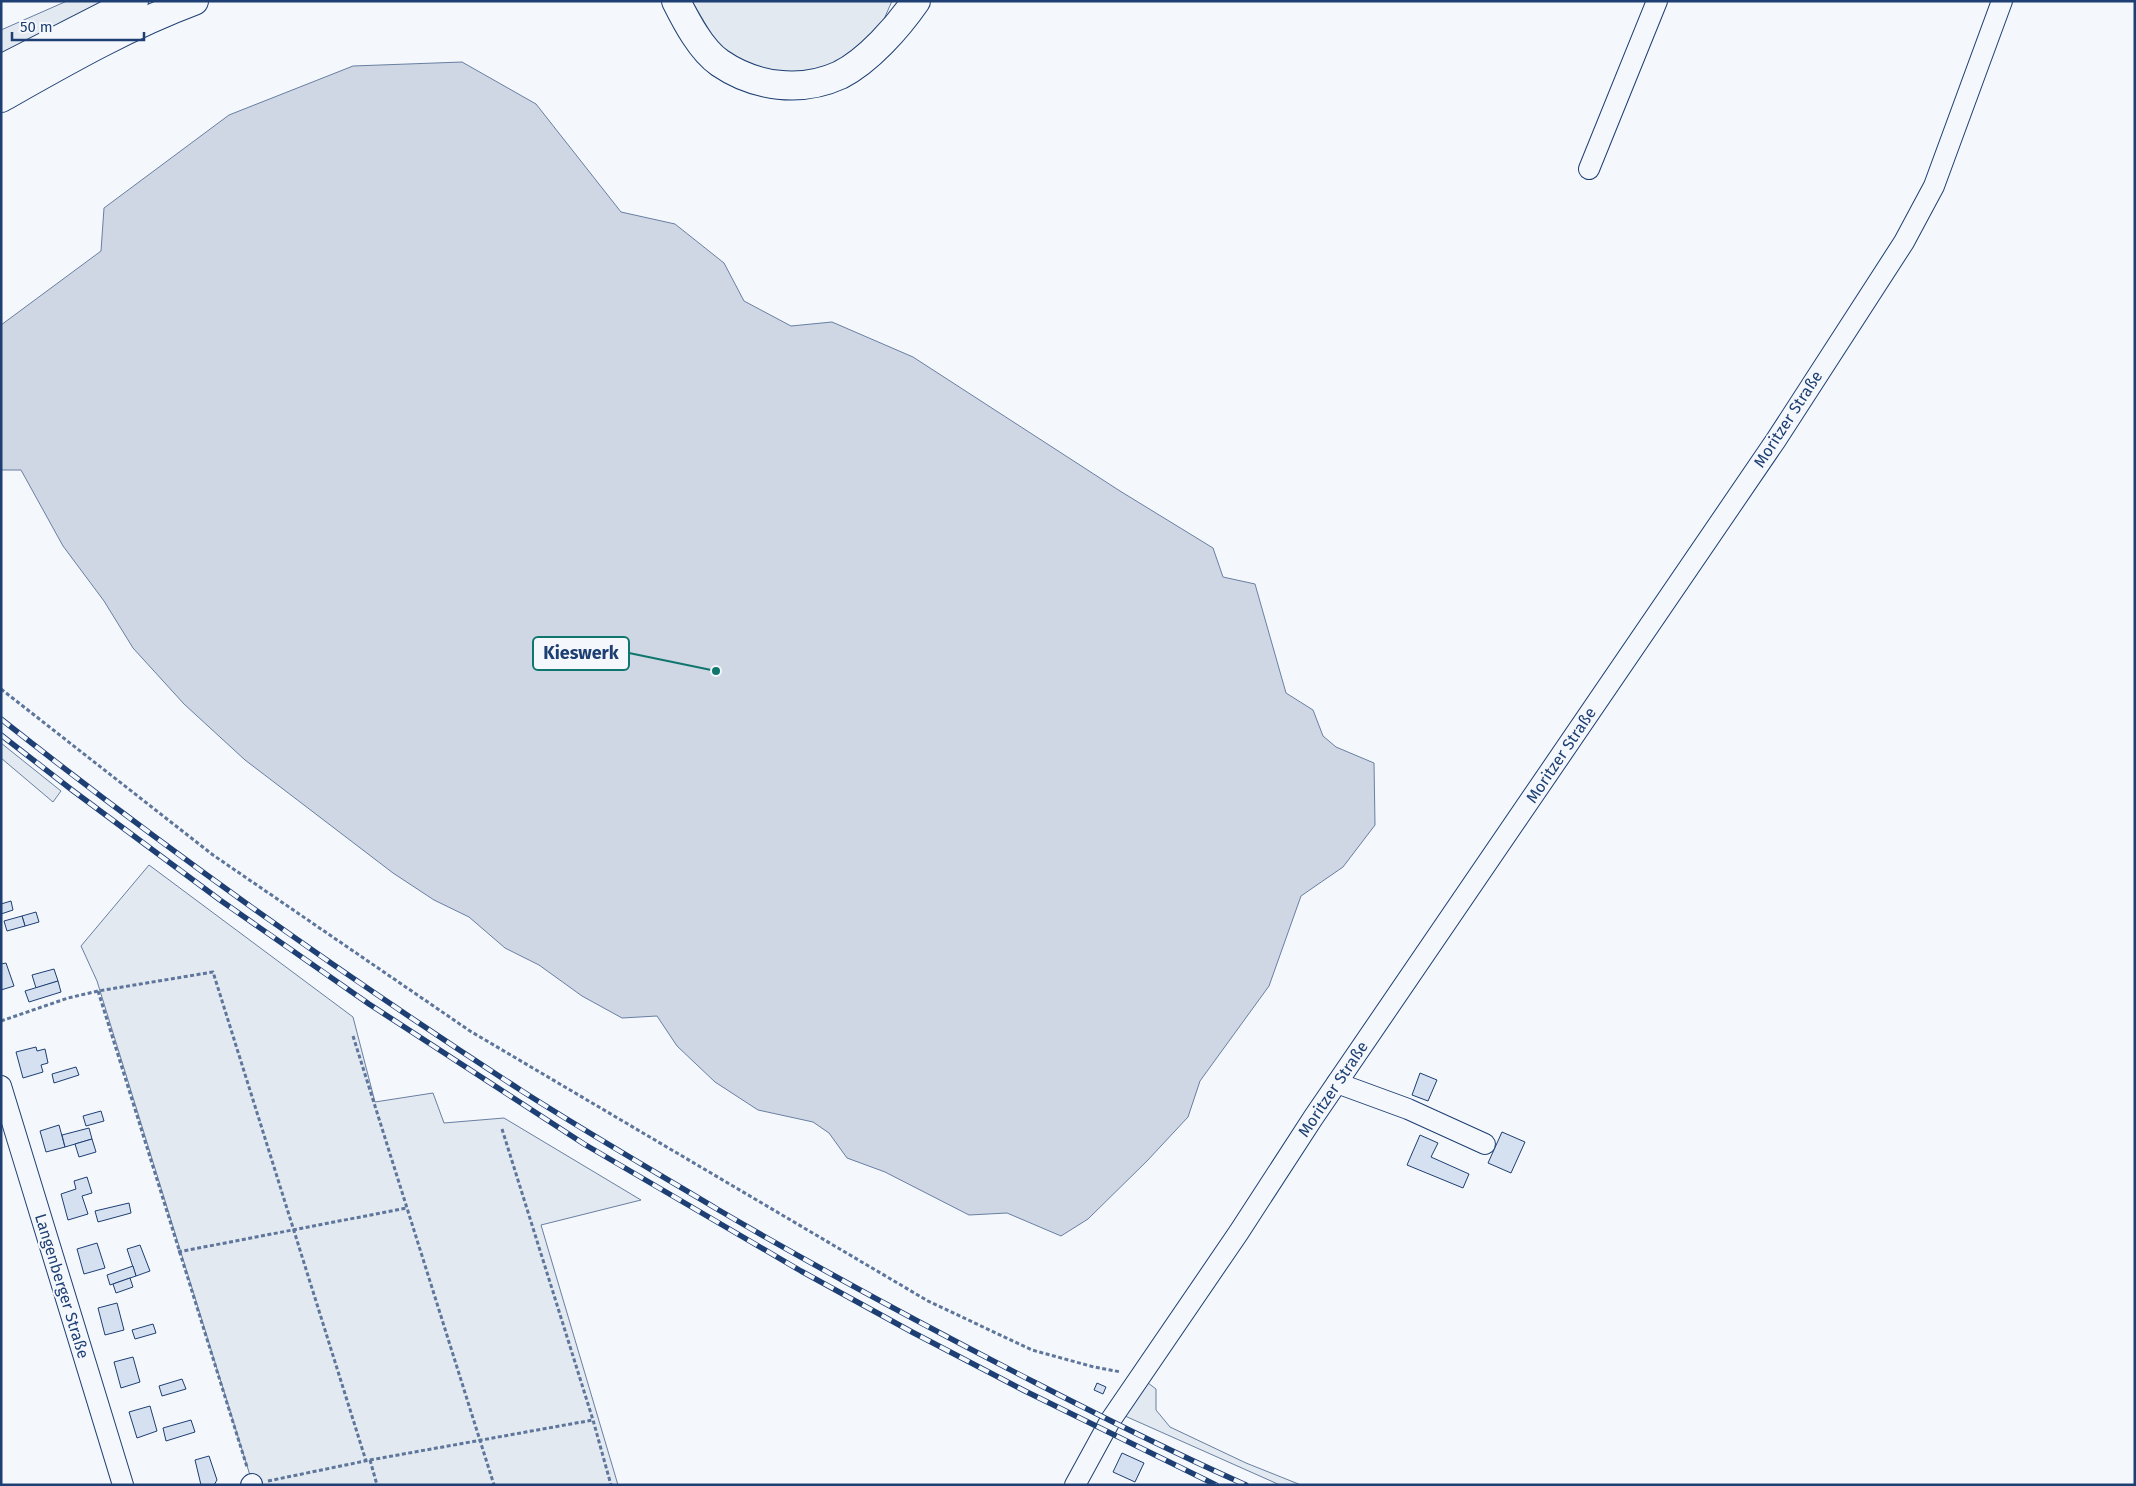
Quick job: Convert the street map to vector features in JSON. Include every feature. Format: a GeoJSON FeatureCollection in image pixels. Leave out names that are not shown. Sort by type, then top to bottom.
{"type":"FeatureCollection","features":[{"type":"Feature","properties":{"kind":"highway"},"geometry":{"type":"LineString","coordinates":[[1,69],[134,1]]}},
{"type":"Feature","properties":{"kind":"highway"},"geometry":{"type":"LineString","coordinates":[[1,98],[54,68],[131,29],[194,1]]}},
{"type":"Feature","properties":{"kind":"highway"},"geometry":{"type":"LineString","coordinates":[[676,1],[695,36],[719,62],[754,81],[799,87],[840,75],[872,52],[900,24],[916,1]]}},
{"type":"Feature","properties":{"kind":"highway"},"geometry":{"type":"LineString","coordinates":[[880,42],[897,1]]}},
{"type":"Feature","properties":{"kind":"street"},"geometry":{"type":"LineString","coordinates":[[1590,168],[1657,1]]}},
{"type":"Feature","properties":{"kind":"street","name":"Moritzer Straße"},"geometry":{"type":"LineString","coordinates":[[1075,1485],[1110,1421],[1337,1083],[1776,440],[1904,242],[1934,186],[2002,1]]}},
{"type":"Feature","properties":{"kind":"street"},"geometry":{"type":"LineString","coordinates":[[1337,1083],[1408,1109],[1485,1144]]}},
{"type":"Feature","properties":{"kind":"street","name":"Langenberger Straße"},"geometry":{"type":"LineString","coordinates":[[1,1086],[123,1485]]}},
{"type":"Feature","properties":{"kind":"path"},"geometry":{"type":"LineString","coordinates":[[1,689],[213,855],[470,1031],[928,1300],[1032,1350],[1094,1368],[1141,1375]]}},
{"type":"Feature","properties":{"kind":"path"},"geometry":{"type":"LineString","coordinates":[[1,1021],[68,998],[98,991],[214,972],[376,1485]]}},
{"type":"Feature","properties":{"kind":"path"},"geometry":{"type":"LineString","coordinates":[[98,991],[252,1484],[593,1420]]}},
{"type":"Feature","properties":{"kind":"path"},"geometry":{"type":"LineString","coordinates":[[353,1036],[494,1485]]}},
{"type":"Feature","properties":{"kind":"path"},"geometry":{"type":"LineString","coordinates":[[502,1129],[593,1420],[611,1485]]}},
{"type":"Feature","properties":{"kind":"path"},"geometry":{"type":"LineString","coordinates":[[178,1252],[407,1208]]}},
{"type":"Feature","properties":{"kind":"shaded area"},"geometry":{"type":"Polygon","coordinates":[[[67,1],[110,1],[1,57],[1,30],[67,1]]]}},
{"type":"Feature","properties":{"kind":"shaded area"},"geometry":{"type":"Polygon","coordinates":[[[692,1],[892,1],[881,26],[839,62],[807,72],[787,74],[754,67],[728,53],[715,40],[692,1]]]}},
{"type":"Feature","properties":{"kind":"shaded area"},"geometry":{"type":"Polygon","coordinates":[[[462,62],[536,104],[621,212],[675,224],[724,263],[744,301],[791,326],[832,322],[913,357],[1120,491],[1213,548],[1223,577],[1255,584],[1286,693],[1313,710],[1323,736],[1336,747],[1374,763],[1375,825],[1343,867],[1301,896],[1269,986],[1200,1081],[1188,1117],[1147,1161],[1088,1219],[1061,1236],[1007,1213],[969,1215],[885,1172],[847,1158],[829,1133],[813,1122],[758,1110],[715,1082],[677,1046],[657,1016],[622,1018],[582,996],[539,965],[505,948],[469,917],[434,900],[393,873],[245,760],[184,704],[133,648],[104,601],[63,546],[21,470],[1,470],[1,325],[101,251],[104,208],[229,115],[353,66],[462,62]]]}},
{"type":"Feature","properties":{"kind":"shaded area"},"geometry":{"type":"Polygon","coordinates":[[[1,743],[61,791],[53,802],[1,758],[1,743]]]}},
{"type":"Feature","properties":{"kind":"shaded area"},"geometry":{"type":"Polygon","coordinates":[[[149,865],[353,1017],[375,1102],[433,1093],[444,1123],[504,1118],[641,1200],[541,1225],[618,1485],[253,1485],[97,981],[81,946],[149,865]]]}},
{"type":"Feature","properties":{"kind":"shaded area"},"geometry":{"type":"Polygon","coordinates":[[[1148,1383],[1156,1389],[1156,1410],[1170,1427],[1246,1463],[1301,1485],[1280,1485],[1125,1416],[1148,1383]]]}},
{"type":"Feature","properties":{"kind":"building"},"geometry":{"type":"Polygon","coordinates":[[[11,901],[13,910],[1,914],[1,904],[11,901]]]}},
{"type":"Feature","properties":{"kind":"building"},"geometry":{"type":"Polygon","coordinates":[[[36,912],[39,922],[25,926],[22,916],[36,912]]]}},
{"type":"Feature","properties":{"kind":"building"},"geometry":{"type":"Polygon","coordinates":[[[22,916],[25,926],[7,931],[4,921],[22,916]]]}},
{"type":"Feature","properties":{"kind":"building"},"geometry":{"type":"Polygon","coordinates":[[[6,963],[14,986],[1,990],[1,964],[6,963]]]}},
{"type":"Feature","properties":{"kind":"building"},"geometry":{"type":"Polygon","coordinates":[[[54,969],[58,981],[36,988],[32,975],[54,969]]]}},
{"type":"Feature","properties":{"kind":"building"},"geometry":{"type":"Polygon","coordinates":[[[58,981],[61,992],[29,1002],[25,991],[58,981]]]}},
{"type":"Feature","properties":{"kind":"building"},"geometry":{"type":"Polygon","coordinates":[[[36,1047],[37,1051],[45,1049],[48,1063],[41,1065],[43,1072],[23,1078],[16,1052],[36,1047]]]}},
{"type":"Feature","properties":{"kind":"building"},"geometry":{"type":"Polygon","coordinates":[[[76,1067],[79,1075],[54,1083],[52,1074],[76,1067]]]}},
{"type":"Feature","properties":{"kind":"building"},"geometry":{"type":"Polygon","coordinates":[[[1420,1073],[1437,1080],[1428,1101],[1412,1095],[1420,1073]]]}},
{"type":"Feature","properties":{"kind":"building"},"geometry":{"type":"Polygon","coordinates":[[[101,1111],[104,1121],[86,1126],[83,1116],[101,1111]]]}},
{"type":"Feature","properties":{"kind":"building"},"geometry":{"type":"Polygon","coordinates":[[[59,1125],[65,1147],[46,1152],[40,1131],[59,1125]]]}},
{"type":"Feature","properties":{"kind":"building"},"geometry":{"type":"Polygon","coordinates":[[[89,1128],[92,1139],[65,1147],[62,1135],[89,1128]]]}},
{"type":"Feature","properties":{"kind":"building"},"geometry":{"type":"Polygon","coordinates":[[[1502,1132],[1525,1142],[1511,1173],[1488,1163],[1502,1132]]]}},
{"type":"Feature","properties":{"kind":"building"},"geometry":{"type":"Polygon","coordinates":[[[1420,1135],[1438,1143],[1431,1157],[1469,1174],[1463,1188],[1407,1165],[1420,1135]]]}},
{"type":"Feature","properties":{"kind":"building"},"geometry":{"type":"Polygon","coordinates":[[[92,1139],[96,1152],[79,1157],[75,1144],[92,1139]]]}},
{"type":"Feature","properties":{"kind":"building"},"geometry":{"type":"Polygon","coordinates":[[[87,1177],[92,1193],[82,1196],[88,1214],[68,1220],[61,1194],[76,1189],[74,1181],[87,1177]]]}},
{"type":"Feature","properties":{"kind":"building"},"geometry":{"type":"Polygon","coordinates":[[[129,1203],[131,1213],[98,1222],[95,1211],[129,1203]]]}},
{"type":"Feature","properties":{"kind":"building"},"geometry":{"type":"Polygon","coordinates":[[[97,1243],[105,1268],[84,1274],[77,1249],[97,1243]]]}},
{"type":"Feature","properties":{"kind":"building"},"geometry":{"type":"Polygon","coordinates":[[[140,1245],[150,1271],[136,1276],[127,1249],[140,1245]]]}},
{"type":"Feature","properties":{"kind":"building"},"geometry":{"type":"Polygon","coordinates":[[[133,1266],[136,1276],[110,1285],[107,1275],[133,1266]]]}},
{"type":"Feature","properties":{"kind":"building"},"geometry":{"type":"Polygon","coordinates":[[[130,1278],[133,1287],[116,1293],[113,1284],[130,1278]]]}},
{"type":"Feature","properties":{"kind":"building"},"geometry":{"type":"Polygon","coordinates":[[[117,1303],[124,1330],[105,1335],[98,1308],[117,1303]]]}},
{"type":"Feature","properties":{"kind":"building"},"geometry":{"type":"Polygon","coordinates":[[[153,1324],[156,1333],[135,1339],[132,1330],[153,1324]]]}},
{"type":"Feature","properties":{"kind":"building"},"geometry":{"type":"Polygon","coordinates":[[[133,1357],[140,1382],[121,1388],[114,1362],[133,1357]]]}},
{"type":"Feature","properties":{"kind":"building"},"geometry":{"type":"Polygon","coordinates":[[[182,1379],[186,1389],[162,1396],[159,1386],[182,1379]]]}},
{"type":"Feature","properties":{"kind":"building"},"geometry":{"type":"Polygon","coordinates":[[[1097,1383],[1106,1387],[1103,1394],[1094,1390],[1097,1383]]]}},
{"type":"Feature","properties":{"kind":"building"},"geometry":{"type":"Polygon","coordinates":[[[150,1406],[157,1431],[137,1438],[129,1412],[150,1406]]]}},
{"type":"Feature","properties":{"kind":"building"},"geometry":{"type":"Polygon","coordinates":[[[191,1420],[195,1432],[166,1441],[163,1428],[191,1420]]]}},
{"type":"Feature","properties":{"kind":"building"},"geometry":{"type":"Polygon","coordinates":[[[1122,1453],[1144,1463],[1135,1482],[1113,1472],[1122,1453]]]}},
{"type":"Feature","properties":{"kind":"building"},"geometry":{"type":"Polygon","coordinates":[[[209,1456],[217,1480],[214,1485],[201,1485],[195,1460],[209,1456]]]}},
{"type":"Feature","properties":{"kind":"railway"},"geometry":{"type":"LineString","coordinates":[[1,719],[257,911],[455,1047],[570,1121],[756,1232],[914,1319],[1113,1422],[1246,1485]]}},
{"type":"Feature","properties":{"kind":"railway"},"geometry":{"type":"LineString","coordinates":[[1,735],[220,900],[369,1004],[584,1144],[801,1271],[912,1332],[1025,1391],[1216,1485]]}},
{"type":"Feature","properties":{"kind":"place","name":"Kieswerk"},"geometry":{"type":"Point","coordinates":[716,671]}}]}
